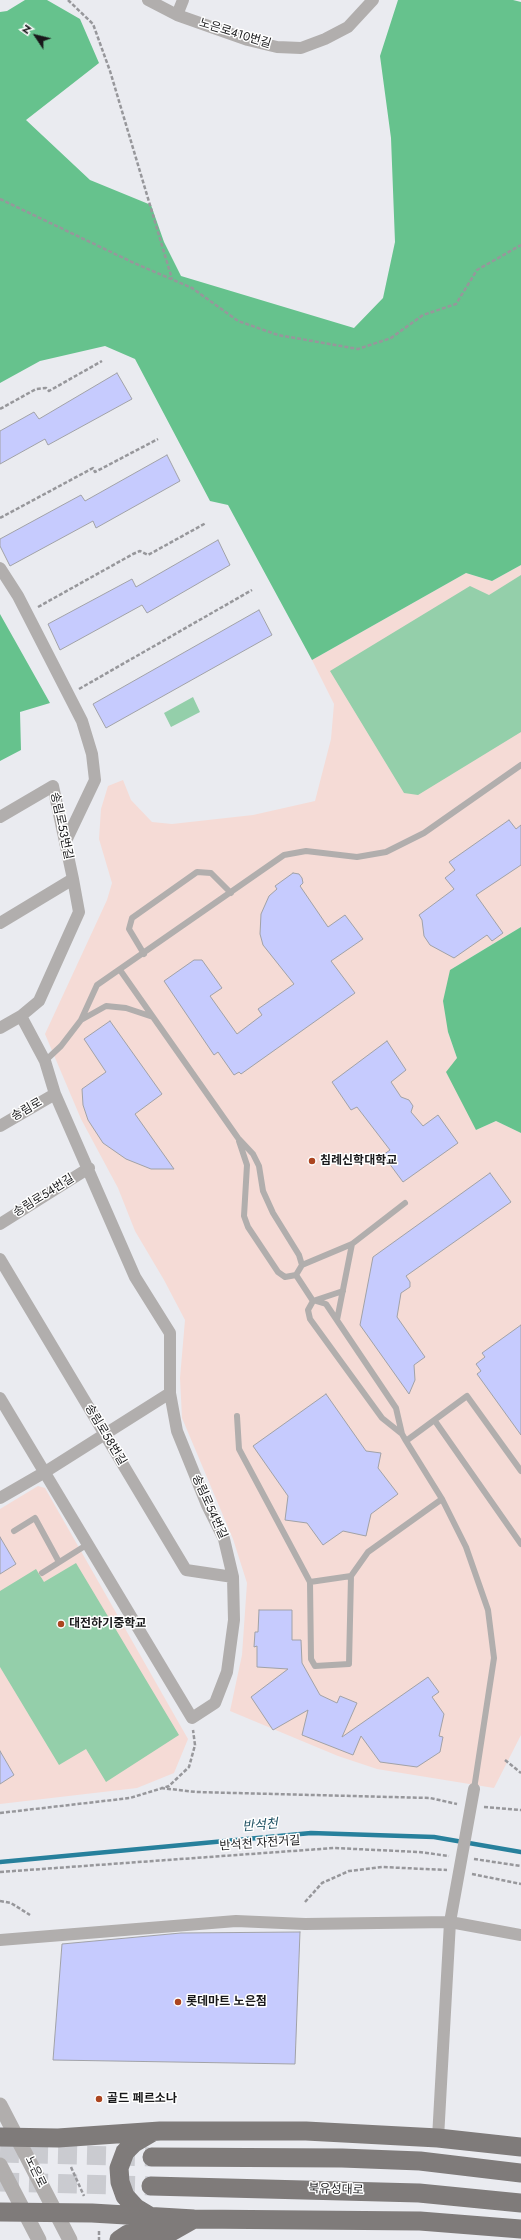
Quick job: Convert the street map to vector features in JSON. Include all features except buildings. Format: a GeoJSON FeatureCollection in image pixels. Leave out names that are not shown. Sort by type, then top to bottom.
{"type":"FeatureCollection","features":[{"type":"Feature","properties":{"kind":"main road"},"geometry":{"type":"LineString","coordinates":[[151,2217],[136,2208],[125,2196],[120,2182],[119,2168],[125,2152],[134,2143],[146,2135],[160,2131]]}},
{"type":"Feature","properties":{"kind":"main road"},"geometry":{"type":"LineString","coordinates":[[0,2137],[58,2138],[160,2131],[306,2131],[438,2138],[521,2147]]}},
{"type":"Feature","properties":{"kind":"main road"},"geometry":{"type":"LineString","coordinates":[[152,2158],[342,2158],[420,2161],[521,2173]]}},
{"type":"Feature","properties":{"kind":"main road","name":"북유성대로"},"geometry":{"type":"LineString","coordinates":[[151,2186],[419,2192],[521,2203]]}},
{"type":"Feature","properties":{"kind":"main road"},"geometry":{"type":"LineString","coordinates":[[0,2212],[54,2212],[194,2219],[420,2221],[519,2229]]}},
{"type":"Feature","properties":{"kind":"main road"},"geometry":{"type":"LineString","coordinates":[[119,2240],[128,2234],[171,2232],[194,2219]]}},
{"type":"Feature","properties":{"kind":"street","name":"노은로410번길"},"geometry":{"type":"LineString","coordinates":[[148,0],[177,15],[248,40],[277,47],[301,48],[326,39],[348,27],[373,0]]}},
{"type":"Feature","properties":{"kind":"street"},"geometry":{"type":"LineString","coordinates":[[177,15],[183,0]]}},
{"type":"Feature","properties":{"kind":"street"},"geometry":{"type":"LineString","coordinates":[[0,568],[27,613],[82,721],[92,754],[95,780],[65,843]]}},
{"type":"Feature","properties":{"kind":"street","name":"송림로53번길"},"geometry":{"type":"LineString","coordinates":[[0,816],[53,786],[79,912],[39,1001],[21,1016],[0,1028]]}},
{"type":"Feature","properties":{"kind":"street"},"geometry":{"type":"LineString","coordinates":[[0,923],[73,879]]}},
{"type":"Feature","properties":{"kind":"street"},"geometry":{"type":"LineString","coordinates":[[21,1016],[45,1061],[55,1094]]}},
{"type":"Feature","properties":{"kind":"street","name":"송림로"},"geometry":{"type":"LineString","coordinates":[[0,1126],[55,1094]]}},
{"type":"Feature","properties":{"kind":"street","name":"송림로54번길"},"geometry":{"type":"LineString","coordinates":[[55,1094],[89,1168],[135,1277],[170,1333],[170,1393],[177,1431],[207,1505],[224,1540],[233,1577],[234,1620],[227,1672],[214,1703],[192,1718]]}},
{"type":"Feature","properties":{"kind":"street","name":"송림로54번길"},"geometry":{"type":"LineString","coordinates":[[0,1224],[89,1168]]}},
{"type":"Feature","properties":{"kind":"street","name":"송림로58번길"},"geometry":{"type":"LineString","coordinates":[[0,1259],[186,1570],[233,1577]]}},
{"type":"Feature","properties":{"kind":"street"},"geometry":{"type":"LineString","coordinates":[[0,1498],[45,1472],[170,1393]]}},
{"type":"Feature","properties":{"kind":"street"},"geometry":{"type":"LineString","coordinates":[[0,1398],[192,1718]]}},
{"type":"Feature","properties":{"kind":"street"},"geometry":{"type":"LineString","coordinates":[[438,2138],[450,1922],[474,1789]]}},
{"type":"Feature","properties":{"kind":"street"},"geometry":{"type":"LineString","coordinates":[[0,1940],[236,1921],[305,1924],[450,1922],[521,1934]]}},
{"type":"Feature","properties":{"kind":"street","name":"노은로"},"geometry":{"type":"LineString","coordinates":[[0,2105],[19,2138],[54,2212],[70,2240]]}},
{"type":"Feature","properties":{"kind":"street"},"geometry":{"type":"LineString","coordinates":[[0,2165],[39,2240]]}},
{"type":"Feature","properties":{"kind":"lane"},"geometry":{"type":"LineString","coordinates":[[45,1061],[62,1046],[81,1020],[97,985],[144,954],[284,855],[306,851],[357,857],[386,852],[424,833],[521,765]]}},
{"type":"Feature","properties":{"kind":"lane"},"geometry":{"type":"LineString","coordinates":[[144,954],[129,929],[132,918],[197,872],[211,873],[231,893]]}},
{"type":"Feature","properties":{"kind":"lane"},"geometry":{"type":"LineString","coordinates":[[120,970],[238,1138],[253,1154],[258,1166],[263,1191],[273,1213],[299,1255],[302,1265]]}},
{"type":"Feature","properties":{"kind":"lane"},"geometry":{"type":"LineString","coordinates":[[81,1020],[106,1006],[126,1008],[153,1017]]}},
{"type":"Feature","properties":{"kind":"lane"},"geometry":{"type":"LineString","coordinates":[[238,1138],[247,1165],[244,1216],[248,1227],[278,1272],[285,1277],[296,1275],[302,1265],[352,1244],[405,1202]]}},
{"type":"Feature","properties":{"kind":"lane"},"geometry":{"type":"LineString","coordinates":[[337,1320],[352,1244]]}},
{"type":"Feature","properties":{"kind":"lane"},"geometry":{"type":"LineString","coordinates":[[296,1275],[313,1301],[326,1304],[396,1408],[402,1434],[442,1499],[466,1547],[479,1582],[488,1610],[494,1658],[489,1700],[474,1789]]}},
{"type":"Feature","properties":{"kind":"lane"},"geometry":{"type":"LineString","coordinates":[[343,1291],[313,1301],[308,1310],[310,1319],[382,1418],[402,1434]]}},
{"type":"Feature","properties":{"kind":"lane"},"geometry":{"type":"LineString","coordinates":[[406,1441],[467,1396],[521,1471]]}},
{"type":"Feature","properties":{"kind":"lane"},"geometry":{"type":"LineString","coordinates":[[237,1416],[239,1449],[310,1582],[311,1659],[315,1666],[349,1664],[351,1576],[368,1552],[442,1499]]}},
{"type":"Feature","properties":{"kind":"lane"},"geometry":{"type":"LineString","coordinates":[[435,1421],[521,1544]]}},
{"type":"Feature","properties":{"kind":"lane"},"geometry":{"type":"LineString","coordinates":[[14,1531],[35,1518],[59,1562]]}},
{"type":"Feature","properties":{"kind":"lane"},"geometry":{"type":"LineString","coordinates":[[42,1573],[88,1544]]}},
{"type":"Feature","properties":{"kind":"lane"},"geometry":{"type":"LineString","coordinates":[[310,1582],[351,1576]]}},
{"type":"Feature","properties":{"kind":"path"},"geometry":{"type":"LineString","coordinates":[[68,0],[93,24],[110,71],[172,279]]}},
{"type":"Feature","properties":{"kind":"path"},"geometry":{"type":"LineString","coordinates":[[0,199],[192,288],[238,321],[278,335],[358,349],[391,338],[424,315],[456,304],[477,270],[521,245]]}},
{"type":"Feature","properties":{"kind":"path"},"geometry":{"type":"LineString","coordinates":[[0,409],[36,389],[46,388],[48,391],[102,361]]}},
{"type":"Feature","properties":{"kind":"path"},"geometry":{"type":"LineString","coordinates":[[0,518],[93,468],[95,472],[158,439]]}},
{"type":"Feature","properties":{"kind":"path"},"geometry":{"type":"LineString","coordinates":[[27,613],[133,554],[140,551],[148,555],[206,523]]}},
{"type":"Feature","properties":{"kind":"path"},"geometry":{"type":"LineString","coordinates":[[68,695],[252,590]]}},
{"type":"Feature","properties":{"kind":"path"},"geometry":{"type":"LineString","coordinates":[[0,1813],[130,1798],[169,1786],[189,1768],[195,1745],[192,1718]]}},
{"type":"Feature","properties":{"kind":"path"},"geometry":{"type":"LineString","coordinates":[[505,1760],[521,1773]]}},
{"type":"Feature","properties":{"kind":"path"},"geometry":{"type":"LineString","coordinates":[[161,1788],[196,1792],[430,1798],[461,1804]]}},
{"type":"Feature","properties":{"kind":"path"},"geometry":{"type":"LineString","coordinates":[[481,1807],[521,1810]]}},
{"type":"Feature","properties":{"kind":"path","name":"반석천 자전거길"},"geometry":{"type":"LineString","coordinates":[[0,1872],[334,1848],[419,1852],[451,1856]]}},
{"type":"Feature","properties":{"kind":"path"},"geometry":{"type":"LineString","coordinates":[[466,1858],[521,1866]]}},
{"type":"Feature","properties":{"kind":"path"},"geometry":{"type":"LineString","coordinates":[[305,1902],[322,1883],[349,1871],[382,1867],[450,1871]]}},
{"type":"Feature","properties":{"kind":"path"},"geometry":{"type":"LineString","coordinates":[[464,1873],[521,1884]]}},
{"type":"Feature","properties":{"kind":"path"},"geometry":{"type":"LineString","coordinates":[[0,1901],[11,1903],[30,1915]]}},
{"type":"Feature","properties":{"kind":"path"},"geometry":{"type":"LineString","coordinates":[[71,2168],[85,2199]]}},
{"type":"Feature","properties":{"kind":"path"},"geometry":{"type":"LineString","coordinates":[[99,2229],[99,2240]]}},
{"type":"Feature","properties":{"kind":"shaded area","name":"침례신학대학교"},"geometry":{"type":"Polygon","coordinates":[[[521,565],[521,927],[450,970],[448,1032],[457,1058],[476,1130],[496,1121],[521,1133],[521,1735],[494,1788],[377,1769],[338,1756],[230,1711],[242,1655],[247,1583],[233,1539],[182,1418],[180,1378],[185,1320],[164,1280],[135,1231],[118,1188],[81,1119],[45,1034],[107,900],[112,883],[99,839],[101,809],[108,786],[123,780],[131,800],[152,822],[172,824],[253,815],[315,801],[331,739],[334,704],[312,660],[466,573],[492,581],[521,565]]]}},
{"type":"Feature","properties":{"kind":"shaded area","name":"대전하기중학교"},"geometry":{"type":"Polygon","coordinates":[[[38,1486],[45,1488],[188,1739],[174,1773],[137,1788],[0,1804],[0,1509],[38,1486]]]}},
{"type":"Feature","properties":{"kind":"green space"},"geometry":{"type":"Polygon","coordinates":[[[25,0],[47,0],[80,19],[99,63],[26,120],[90,180],[151,205],[164,242],[181,276],[354,328],[383,298],[395,242],[391,138],[380,56],[398,0],[513,0],[521,2],[521,565],[492,581],[466,573],[312,660],[228,505],[210,501],[135,359],[105,346],[40,361],[0,383],[0,12],[7,11],[25,0]]]}},
{"type":"Feature","properties":{"kind":"green space"},"geometry":{"type":"Polygon","coordinates":[[[521,575],[521,732],[418,795],[404,793],[330,671],[470,586],[489,595],[521,575]]]}},
{"type":"Feature","properties":{"kind":"green space"},"geometry":{"type":"Polygon","coordinates":[[[0,614],[50,703],[20,712],[21,750],[0,761],[0,614]]]}},
{"type":"Feature","properties":{"kind":"green space"},"geometry":{"type":"Polygon","coordinates":[[[193,697],[200,712],[171,727],[164,713],[193,697]]]}},
{"type":"Feature","properties":{"kind":"green space"},"geometry":{"type":"Polygon","coordinates":[[[521,927],[521,1133],[496,1121],[476,1130],[446,1072],[457,1058],[448,1032],[443,1001],[450,970],[521,927]]]}},
{"type":"Feature","properties":{"kind":"green space"},"geometry":{"type":"Polygon","coordinates":[[[76,1563],[179,1735],[106,1782],[86,1749],[59,1765],[0,1667],[0,1591],[36,1569],[44,1582],[76,1563]]]}},
{"type":"Feature","properties":{"kind":"waterway","name":"반석천"},"geometry":{"type":"LineString","coordinates":[[0,1862],[311,1833],[434,1837],[521,1852]]}},
{"type":"Feature","properties":{"kind":"tunnel"},"geometry":{"type":"LineString","coordinates":[[0,2153],[152,2157]]}},
{"type":"Feature","properties":{"kind":"tunnel"},"geometry":{"type":"LineString","coordinates":[[0,2182],[151,2186]]}},
{"type":"Feature","properties":{"kind":"place","name":"침례신학대학교"},"geometry":{"type":"Point","coordinates":[312,1161]}},
{"type":"Feature","properties":{"kind":"place","name":"대전하기중학교"},"geometry":{"type":"Point","coordinates":[61,1624]}},
{"type":"Feature","properties":{"kind":"place","name":"롯데마트 노은점"},"geometry":{"type":"Point","coordinates":[178,2002]}},
{"type":"Feature","properties":{"kind":"place","name":"골드 페르소나"},"geometry":{"type":"Point","coordinates":[99,2099]}}]}
